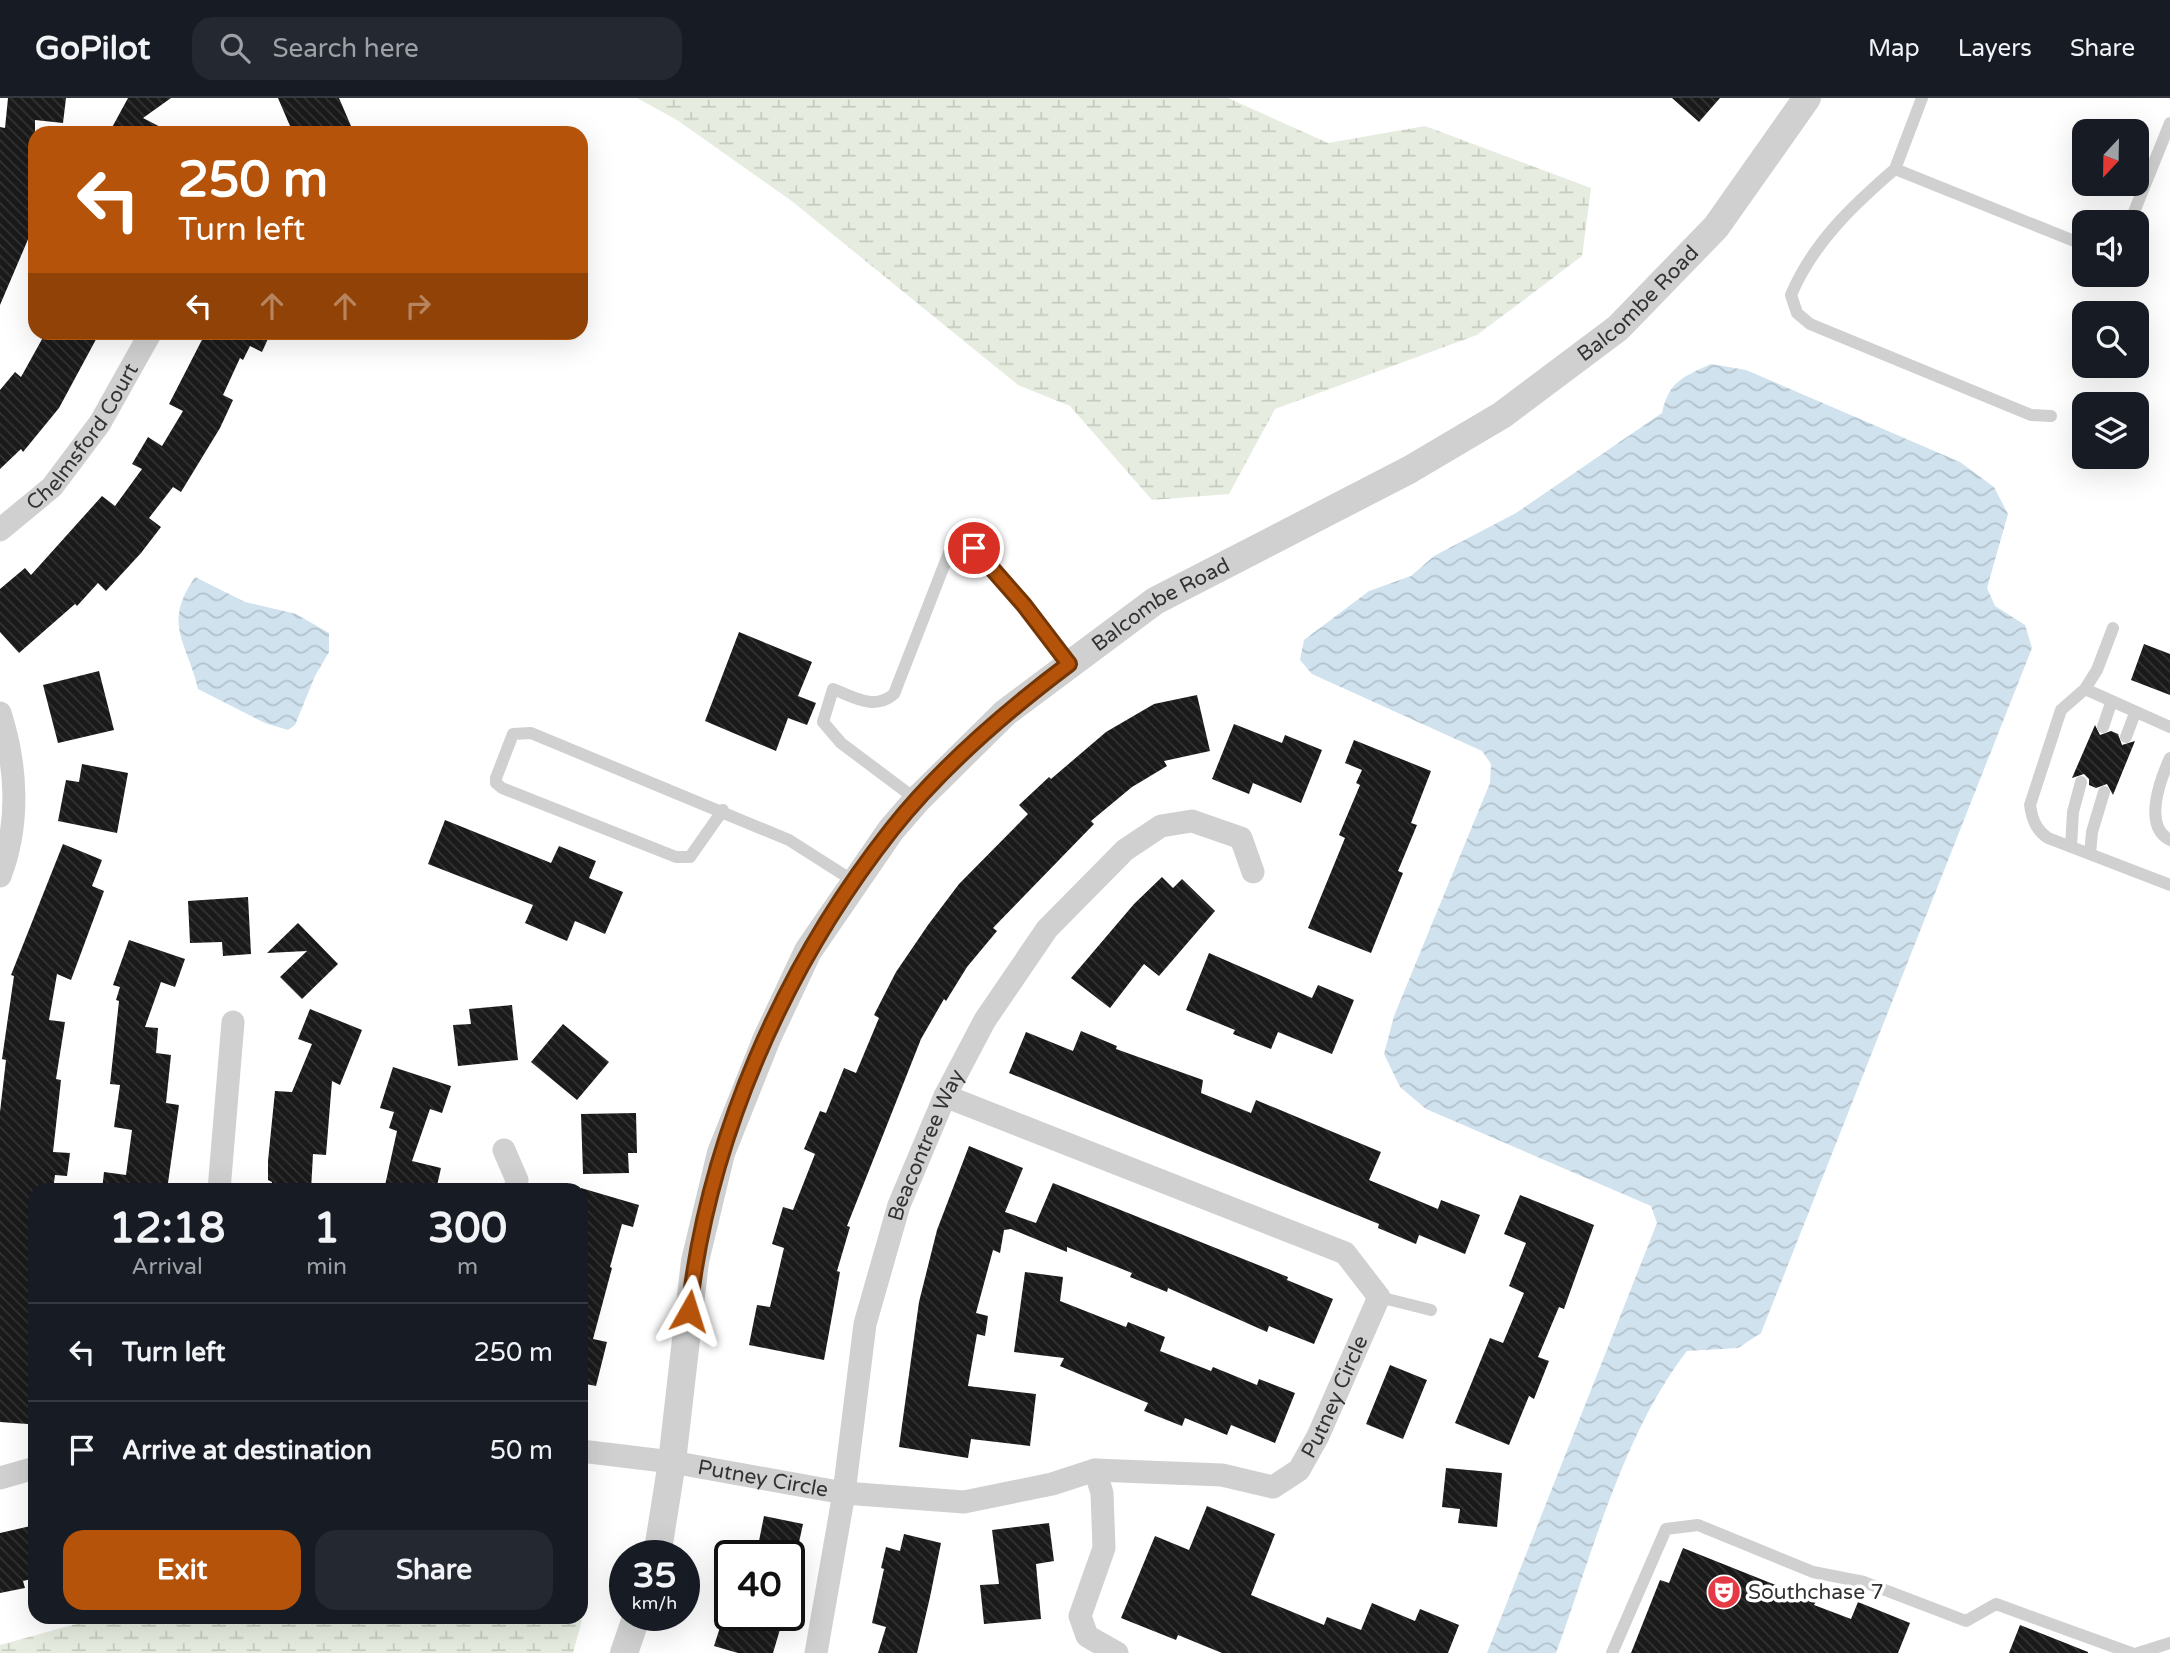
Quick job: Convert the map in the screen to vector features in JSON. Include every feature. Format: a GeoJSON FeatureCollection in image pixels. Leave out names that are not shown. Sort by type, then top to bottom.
{"type":"FeatureCollection","features":[{"type":"Feature","properties":{"kind":"street","name":"Balcombe Road"},"geometry":{"type":"LineString","coordinates":[[660,1540],[672,1462],[695,1261],[721,1153],[767,1038],[808,951],[855,882],[917,800],[1005,713],[1154,601],[1409,470],[1502,415],[1618,327],[1716,227],[1807,98]]}},
{"type":"Feature","properties":{"kind":"street","name":"Chelmsford Court"},"geometry":{"type":"LineString","coordinates":[[0,530],[52,487],[100,424],[147,340]]}},
{"type":"Feature","properties":{"kind":"street"},"geometry":{"type":"LineString","coordinates":[[0,712],[15,784],[9,853],[0,876]]}},
{"type":"Feature","properties":{"kind":"street","name":"Beacontree Way"},"geometry":{"type":"LineString","coordinates":[[816,1653],[822,1636],[844,1493],[865,1324],[899,1205],[945,1096],[985,1020],[1047,929],[1125,850],[1161,826],[1192,821],[1241,838],[1254,872]]}},
{"type":"Feature","properties":{"kind":"street"},"geometry":{"type":"LineString","coordinates":[[220,1183],[233,1022]]}},
{"type":"Feature","properties":{"kind":"street"},"geometry":{"type":"LineString","coordinates":[[945,1096],[1345,1253],[1379,1297]]}},
{"type":"Feature","properties":{"kind":"street"},"geometry":{"type":"LineString","coordinates":[[504,1150],[517,1183]]}},
{"type":"Feature","properties":{"kind":"street","name":"Putney Circle"},"geometry":{"type":"LineString","coordinates":[[588,1452],[672,1462],[844,1493],[964,1502],[1052,1483],[1095,1470],[1222,1475],[1273,1487],[1299,1470],[1318,1436],[1379,1297]]}},
{"type":"Feature","properties":{"kind":"street"},"geometry":{"type":"LineString","coordinates":[[0,1478],[28,1470]]}},
{"type":"Feature","properties":{"kind":"street"},"geometry":{"type":"LineString","coordinates":[[1095,1470],[1102,1493],[1104,1548],[1080,1616],[1087,1636],[1117,1653]]}},
{"type":"Feature","properties":{"kind":"street"},"geometry":{"type":"LineString","coordinates":[[624,1653],[632,1631]]}},
{"type":"Feature","properties":{"kind":"lane"},"geometry":{"type":"LineString","coordinates":[[1923,98],[1895,169],[1823,239],[1802,269],[1791,295],[1797,313],[1810,324],[2031,415],[2051,416]]}},
{"type":"Feature","properties":{"kind":"lane"},"geometry":{"type":"LineString","coordinates":[[2135,210],[2170,123]]}},
{"type":"Feature","properties":{"kind":"lane"},"geometry":{"type":"LineString","coordinates":[[1895,169],[2072,240]]}},
{"type":"Feature","properties":{"kind":"lane"},"geometry":{"type":"LineString","coordinates":[[917,800],[841,743],[823,722],[833,689],[870,704],[884,702],[894,694],[952,545],[960,540],[974,548],[1024,605],[1069,664]]}},
{"type":"Feature","properties":{"kind":"lane"},"geometry":{"type":"LineString","coordinates":[[2113,628],[2097,670],[2085,689],[2061,710],[2030,805],[2032,818],[2040,832],[2048,838],[2170,885]]}},
{"type":"Feature","properties":{"kind":"lane"},"geometry":{"type":"LineString","coordinates":[[2085,689],[2111,703],[2170,727]]}},
{"type":"Feature","properties":{"kind":"lane"},"geometry":{"type":"LineString","coordinates":[[2103,727],[2111,703]]}},
{"type":"Feature","properties":{"kind":"lane"},"geometry":{"type":"LineString","coordinates":[[2126,737],[2135,713]]}},
{"type":"Feature","properties":{"kind":"lane"},"geometry":{"type":"LineString","coordinates":[[723,810],[690,857],[676,857],[502,788],[496,778],[513,734],[531,733],[723,810],[789,840],[855,882]]}},
{"type":"Feature","properties":{"kind":"lane"},"geometry":{"type":"LineString","coordinates":[[2170,758],[2156,819],[2164,837],[2170,839]]}},
{"type":"Feature","properties":{"kind":"lane"},"geometry":{"type":"LineString","coordinates":[[2071,847],[2073,812],[2081,782]]}},
{"type":"Feature","properties":{"kind":"lane"},"geometry":{"type":"LineString","coordinates":[[2090,854],[2092,832],[2105,792]]}},
{"type":"Feature","properties":{"kind":"lane"},"geometry":{"type":"LineString","coordinates":[[1379,1297],[1431,1310]]}},
{"type":"Feature","properties":{"kind":"lane"},"geometry":{"type":"LineString","coordinates":[[1612,1653],[1666,1529],[1698,1525],[1813,1572],[1864,1581],[1966,1621],[1996,1604],[2131,1653]]}},
{"type":"Feature","properties":{"kind":"lane"},"geometry":{"type":"LineString","coordinates":[[2138,1653],[2170,1643]]}},
{"type":"Feature","properties":{"kind":"green space"},"geometry":{"type":"Polygon","coordinates":[[[637,98],[1228,98],[1328,143],[1425,126],[1591,188],[1582,256],[1477,335],[1275,409],[1229,494],[1152,500],[1070,406],[1018,385],[793,202],[677,120],[637,98]]]}},
{"type":"Feature","properties":{"kind":"green space"},"geometry":{"type":"Polygon","coordinates":[[[76,1624],[581,1624],[573,1653],[0,1653],[0,1645],[76,1624]]]}},
{"type":"Feature","properties":{"kind":"water"},"geometry":{"type":"Polygon","coordinates":[[[1711,364],[1746,370],[1960,462],[1994,487],[2008,514],[1987,588],[1995,606],[2025,625],[2032,648],[1761,1333],[1738,1348],[1687,1351],[1664,1384],[1627,1457],[1611,1496],[1556,1653],[1487,1653],[1657,1223],[1651,1206],[1426,1109],[1400,1087],[1384,1054],[1394,1016],[1490,783],[1491,764],[1482,751],[1312,674],[1300,660],[1304,640],[1369,591],[1411,576],[1434,556],[1516,513],[1662,413],[1669,394],[1679,381],[1711,364]]]}},
{"type":"Feature","properties":{"kind":"water"},"geometry":{"type":"Polygon","coordinates":[[[195,577],[245,602],[296,614],[329,633],[329,652],[315,676],[295,725],[288,730],[265,723],[198,689],[180,633],[179,621],[185,594],[195,577]]]}},
{"type":"Feature","properties":{"kind":"building"},"geometry":{"type":"Polygon","coordinates":[[[8,98],[66,98],[63,123],[35,120],[35,126],[28,126],[28,239],[0,305],[0,127],[5,128],[8,98]]]}},
{"type":"Feature","properties":{"kind":"building"},"geometry":{"type":"Polygon","coordinates":[[[128,98],[171,98],[143,118],[158,126],[113,126],[128,98]]]}},
{"type":"Feature","properties":{"kind":"building"},"geometry":{"type":"Polygon","coordinates":[[[278,98],[339,98],[351,126],[290,126],[278,98]]]}},
{"type":"Feature","properties":{"kind":"building"},"geometry":{"type":"Polygon","coordinates":[[[1672,98],[1720,98],[1699,122],[1672,98]]]}},
{"type":"Feature","properties":{"kind":"building"},"geometry":{"type":"Polygon","coordinates":[[[42,340],[96,340],[59,408],[23,452],[21,449],[0,469],[0,390],[15,372],[21,377],[42,340]]]}},
{"type":"Feature","properties":{"kind":"building"},"geometry":{"type":"Polygon","coordinates":[[[202,340],[267,340],[262,352],[250,346],[243,360],[240,358],[223,395],[233,400],[220,428],[181,492],[173,487],[149,518],[161,527],[141,553],[106,591],[98,583],[77,606],[75,604],[19,653],[0,632],[0,589],[25,568],[31,575],[102,496],[115,506],[142,469],[132,464],[148,437],[162,446],[183,411],[169,404],[202,340]]]}},
{"type":"Feature","properties":{"kind":"building"},"geometry":{"type":"Polygon","coordinates":[[[739,632],[812,662],[798,696],[816,703],[807,725],[788,718],[776,751],[705,721],[739,632]]]}},
{"type":"Feature","properties":{"kind":"building"},"geometry":{"type":"Polygon","coordinates":[[[2144,644],[2170,654],[2170,695],[2131,680],[2144,644]]]}},
{"type":"Feature","properties":{"kind":"building"},"geometry":{"type":"Polygon","coordinates":[[[99,671],[114,730],[58,743],[43,685],[99,671]]]}},
{"type":"Feature","properties":{"kind":"building"},"geometry":{"type":"Polygon","coordinates":[[[1197,695],[1210,751],[1164,761],[1167,766],[1132,787],[1091,821],[1094,824],[993,928],[997,931],[967,967],[946,1001],[944,999],[921,1039],[847,1226],[850,1227],[837,1271],[840,1272],[824,1360],[749,1345],[757,1305],[770,1307],[784,1248],[772,1244],[783,1207],[793,1210],[815,1154],[804,1149],[820,1111],[826,1113],[844,1068],[856,1073],[879,1018],[874,1015],[896,972],[928,925],[959,884],[1028,814],[1019,805],[1049,777],[1051,779],[1106,732],[1154,704],[1197,695]]]}},
{"type":"Feature","properties":{"kind":"building"},"geometry":{"type":"Polygon","coordinates":[[[1234,724],[1282,743],[1285,735],[1322,750],[1301,803],[1253,783],[1249,794],[1212,779],[1234,724]]]}},
{"type":"Feature","properties":{"kind":"building"},"geometry":{"type":"Polygon","coordinates":[[[2095,725],[2100,735],[2111,731],[2118,734],[2122,745],[2135,741],[2113,795],[2107,784],[2096,788],[2089,785],[2089,779],[2084,774],[2072,778],[2095,725]]]}},
{"type":"Feature","properties":{"kind":"building"},"geometry":{"type":"Polygon","coordinates":[[[1354,740],[1431,771],[1411,823],[1417,825],[1398,871],[1403,873],[1371,953],[1308,928],[1345,838],[1339,835],[1360,785],[1356,783],[1362,770],[1345,763],[1354,740]]]}},
{"type":"Feature","properties":{"kind":"building"},"geometry":{"type":"Polygon","coordinates":[[[82,764],[128,773],[117,833],[58,821],[66,780],[79,782],[82,764]]]}},
{"type":"Feature","properties":{"kind":"building"},"geometry":{"type":"Polygon","coordinates":[[[445,820],[551,863],[559,846],[596,861],[589,878],[623,892],[605,934],[575,921],[567,941],[525,923],[533,905],[428,864],[445,820]]]}},
{"type":"Feature","properties":{"kind":"building"},"geometry":{"type":"Polygon","coordinates":[[[63,844],[102,860],[92,886],[104,891],[71,980],[57,974],[49,1020],[65,1022],[56,1079],[61,1080],[53,1152],[70,1153],[67,1176],[55,1175],[54,1183],[28,1183],[28,1424],[0,1422],[0,1112],[6,1060],[2,1059],[14,976],[11,975],[63,844]]]}},
{"type":"Feature","properties":{"kind":"building"},"geometry":{"type":"Polygon","coordinates":[[[1162,877],[1173,888],[1182,879],[1215,911],[1159,976],[1144,964],[1110,1008],[1071,978],[1134,904],[1162,877]]]}},
{"type":"Feature","properties":{"kind":"building"},"geometry":{"type":"Polygon","coordinates":[[[248,897],[251,954],[223,956],[222,942],[190,943],[188,901],[248,897]]]}},
{"type":"Feature","properties":{"kind":"building"},"geometry":{"type":"Polygon","coordinates":[[[298,923],[338,964],[302,999],[280,977],[307,951],[267,953],[298,923]]]}},
{"type":"Feature","properties":{"kind":"building"},"geometry":{"type":"Polygon","coordinates":[[[129,940],[185,959],[175,987],[161,982],[145,1027],[158,1028],[156,1053],[171,1055],[166,1103],[179,1105],[168,1183],[103,1183],[104,1172],[126,1175],[132,1130],[114,1127],[120,1085],[110,1084],[119,1001],[116,1000],[120,987],[113,985],[129,940]]]}},
{"type":"Feature","properties":{"kind":"building"},"geometry":{"type":"Polygon","coordinates":[[[1209,953],[1312,998],[1318,985],[1354,1000],[1332,1054],[1278,1032],[1271,1049],[1233,1034],[1235,1030],[1186,1010],[1209,953]]]}},
{"type":"Feature","properties":{"kind":"building"},"geometry":{"type":"Polygon","coordinates":[[[512,1005],[518,1060],[458,1066],[453,1025],[471,1024],[469,1009],[512,1005]]]}},
{"type":"Feature","properties":{"kind":"building"},"geometry":{"type":"Polygon","coordinates":[[[310,1009],[362,1030],[340,1085],[332,1081],[326,1155],[313,1154],[311,1183],[272,1183],[268,1180],[268,1161],[275,1091],[292,1092],[312,1044],[298,1039],[310,1009]]]}},
{"type":"Feature","properties":{"kind":"building"},"geometry":{"type":"Polygon","coordinates":[[[563,1024],[609,1062],[577,1100],[531,1062],[563,1024]]]}},
{"type":"Feature","properties":{"kind":"building"},"geometry":{"type":"Polygon","coordinates":[[[1081,1031],[1117,1046],[1116,1049],[1203,1080],[1201,1093],[1251,1113],[1256,1100],[1381,1152],[1369,1180],[1438,1209],[1441,1200],[1480,1215],[1465,1254],[1419,1235],[1416,1244],[1378,1228],[1379,1224],[1009,1073],[1026,1032],[1073,1051],[1081,1031]]]}},
{"type":"Feature","properties":{"kind":"building"},"geometry":{"type":"Polygon","coordinates":[[[393,1067],[451,1086],[442,1113],[430,1109],[412,1161],[441,1168],[438,1183],[386,1183],[397,1131],[389,1128],[394,1112],[380,1108],[393,1067]]]}},
{"type":"Feature","properties":{"kind":"building"},"geometry":{"type":"Polygon","coordinates":[[[636,1113],[637,1153],[628,1153],[629,1173],[583,1174],[581,1114],[636,1113]]]}},
{"type":"Feature","properties":{"kind":"building"},"geometry":{"type":"Polygon","coordinates":[[[969,1146],[1023,1168],[1005,1212],[1036,1223],[1053,1183],[1288,1277],[1287,1280],[1333,1299],[1314,1344],[1269,1326],[1267,1332],[1168,1288],[1167,1292],[1130,1277],[1132,1273],[1067,1247],[1067,1252],[1011,1229],[1004,1230],[1000,1253],[993,1250],[976,1313],[988,1316],[985,1336],[977,1334],[968,1386],[1036,1394],[1030,1446],[971,1439],[968,1458],[899,1447],[919,1302],[937,1230],[969,1146]]]}},
{"type":"Feature","properties":{"kind":"building"},"geometry":{"type":"Polygon","coordinates":[[[588,1190],[639,1205],[633,1227],[622,1224],[610,1267],[612,1268],[593,1339],[607,1342],[596,1386],[588,1384],[588,1190]]]}},
{"type":"Feature","properties":{"kind":"building"},"geometry":{"type":"Polygon","coordinates":[[[1520,1195],[1594,1225],[1564,1309],[1559,1307],[1538,1357],[1549,1361],[1534,1399],[1529,1396],[1509,1445],[1455,1423],[1490,1338],[1503,1343],[1524,1293],[1509,1286],[1526,1243],[1504,1234],[1520,1195]]]}},
{"type":"Feature","properties":{"kind":"building"},"geometry":{"type":"Polygon","coordinates":[[[1025,1272],[1063,1277],[1060,1301],[1126,1327],[1128,1322],[1165,1337],[1160,1351],[1211,1371],[1213,1367],[1257,1385],[1259,1379],[1295,1393],[1275,1443],[1231,1425],[1227,1435],[1185,1418],[1182,1426],[1144,1411],[1148,1403],[1060,1366],[1064,1358],[1014,1352],[1025,1272]]]}},
{"type":"Feature","properties":{"kind":"building"},"geometry":{"type":"Polygon","coordinates":[[[1390,1365],[1427,1380],[1403,1439],[1366,1424],[1390,1365]]]}},
{"type":"Feature","properties":{"kind":"building"},"geometry":{"type":"Polygon","coordinates":[[[1446,1468],[1502,1473],[1497,1527],[1458,1523],[1460,1509],[1442,1507],[1446,1468]]]}},
{"type":"Feature","properties":{"kind":"building"},"geometry":{"type":"Polygon","coordinates":[[[1207,1506],[1275,1534],[1251,1595],[1324,1625],[1327,1617],[1361,1630],[1372,1603],[1415,1621],[1420,1609],[1459,1625],[1448,1653],[1222,1653],[1178,1635],[1176,1640],[1121,1618],[1155,1536],[1189,1550],[1207,1506]]]}},
{"type":"Feature","properties":{"kind":"building"},"geometry":{"type":"Polygon","coordinates":[[[764,1516],[803,1524],[800,1540],[759,1540],[764,1516]]]}},
{"type":"Feature","properties":{"kind":"building"},"geometry":{"type":"Polygon","coordinates":[[[1049,1523],[1054,1561],[1036,1564],[1041,1619],[984,1624],[980,1585],[999,1584],[992,1530],[1049,1523]]]}},
{"type":"Feature","properties":{"kind":"building"},"geometry":{"type":"Polygon","coordinates":[[[28,1527],[28,1580],[23,1581],[25,1588],[0,1593],[0,1533],[28,1527]]]}},
{"type":"Feature","properties":{"kind":"building"},"geometry":{"type":"Polygon","coordinates":[[[904,1534],[941,1543],[930,1597],[917,1653],[878,1653],[886,1627],[872,1623],[884,1569],[881,1568],[886,1547],[900,1551],[904,1534]]]}},
{"type":"Feature","properties":{"kind":"building","name":"Southchase 7"},"geometry":{"type":"Polygon","coordinates":[[[1683,1548],[1816,1601],[1814,1605],[1851,1619],[1858,1602],[1910,1623],[1898,1653],[1631,1653],[1660,1580],[1669,1583],[1683,1548]]]}},
{"type":"Feature","properties":{"kind":"building"},"geometry":{"type":"Polygon","coordinates":[[[2020,1625],[2088,1652],[2088,1653],[2009,1653],[2020,1625]]]}},
{"type":"Feature","properties":{"kind":"building"},"geometry":{"type":"Polygon","coordinates":[[[719,1631],[780,1631],[773,1653],[738,1653],[714,1646],[719,1631]]]}},
{"type":"Feature","properties":{"kind":"place","name":"Southchase 7"},"geometry":{"type":"Point","coordinates":[1724,1592]}},
{"type":"Feature","properties":{"kind":"route"},"geometry":{"type":"LineString","coordinates":[[689,1311],[695,1261],[721,1153],[767,1038],[808,951],[891,830],[917,800],[1005,713],[1069,664],[1024,605],[974,548]]}}]}
